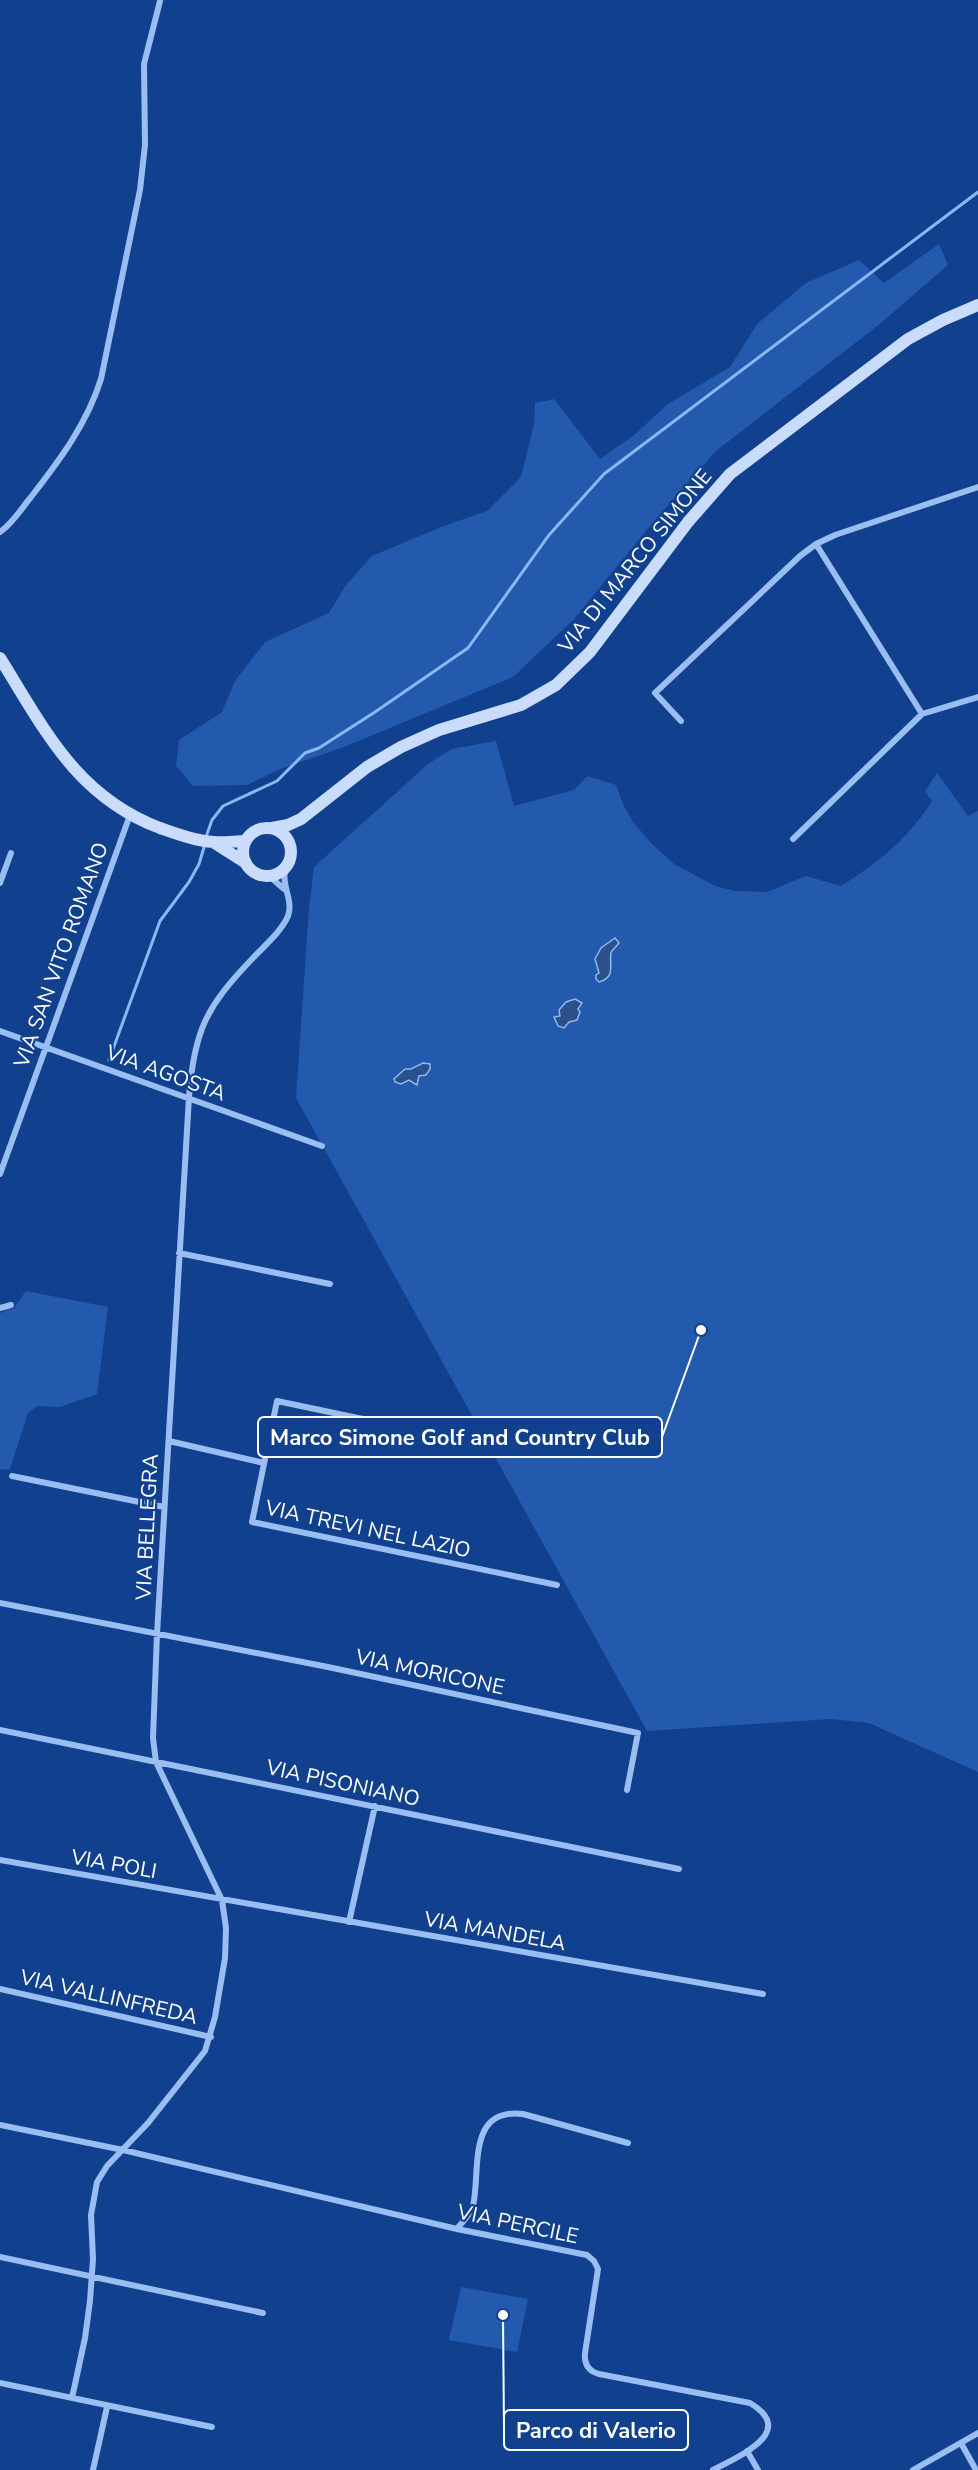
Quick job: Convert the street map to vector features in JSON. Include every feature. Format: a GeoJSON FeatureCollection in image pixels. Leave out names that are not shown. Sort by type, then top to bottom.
{"type":"FeatureCollection","features":[{"type":"Feature","properties":{"kind":"street"},"geometry":{"type":"LineString","coordinates":[[0,532],[38,488],[76,434],[101,380],[139,196],[145,146],[144,71],[149,39],[160,1]]}},
{"type":"Feature","properties":{"kind":"street","name":"VIA DI MARCO SIMONE"},"geometry":{"type":"LineString","coordinates":[[272,828],[295,823],[367,767],[401,747],[439,730],[522,705],[556,685],[602,637],[688,522],[730,474],[908,339],[978,305]]}},
{"type":"Feature","properties":{"kind":"street"},"geometry":{"type":"LineString","coordinates":[[681,721],[655,693],[800,556],[816,544],[835,535],[978,487]]}},
{"type":"Feature","properties":{"kind":"street"},"geometry":{"type":"LineString","coordinates":[[816,544],[922,714]]}},
{"type":"Feature","properties":{"kind":"street"},"geometry":{"type":"LineString","coordinates":[[0,658],[60,752],[86,783],[107,801],[129,814],[174,833],[213,842],[246,840]]}},
{"type":"Feature","properties":{"kind":"street"},"geometry":{"type":"LineString","coordinates":[[793,839],[922,714],[978,697]]}},
{"type":"Feature","properties":{"kind":"street","name":"VIA SAN VITO ROMANO"},"geometry":{"type":"LineString","coordinates":[[0,1174],[129,814]]}},
{"type":"Feature","properties":{"kind":"street","name":"VIA DI MARCO SIMONE"},"geometry":{"type":"LineString","coordinates":[[291,851],[298,827],[309,814]]}},
{"type":"Feature","properties":{"kind":"street"},"geometry":{"type":"LineString","coordinates":[[246,863],[243,852],[246,840],[257,830],[272,828],[286,837],[291,851],[286,866],[281,871],[268,875]]}},
{"type":"Feature","properties":{"kind":"street"},"geometry":{"type":"LineString","coordinates":[[213,842],[246,863],[255,872],[268,875],[286,892]]}},
{"type":"Feature","properties":{"kind":"street"},"geometry":{"type":"LineString","coordinates":[[0,883],[11,853]]}},
{"type":"Feature","properties":{"kind":"street","name":"VIA BELLEGRA"},"geometry":{"type":"LineString","coordinates":[[72,2398],[85,2338],[92,2276],[91,2221],[95,2188],[104,2170],[199,2060],[211,2037],[225,1950],[226,1920],[222,1900],[161,1778],[156,1762],[153,1738],[164,1507],[189,1098],[195,1048],[205,1018],[226,986],[284,924],[289,910],[283,879],[286,866]]}},
{"type":"Feature","properties":{"kind":"street","name":"VIA AGOSTA"},"geometry":{"type":"LineString","coordinates":[[0,1031],[322,1146]]}},
{"type":"Feature","properties":{"kind":"street"},"geometry":{"type":"LineString","coordinates":[[179,1253],[330,1284]]}},
{"type":"Feature","properties":{"kind":"street"},"geometry":{"type":"LineString","coordinates":[[0,1308],[11,1305]]}},
{"type":"Feature","properties":{"kind":"street","name":"VIA TREVI NEL LAZIO"},"geometry":{"type":"LineString","coordinates":[[482,1444],[277,1401],[252,1522],[557,1585]]}},
{"type":"Feature","properties":{"kind":"street"},"geometry":{"type":"LineString","coordinates":[[169,1441],[264,1463]]}},
{"type":"Feature","properties":{"kind":"street"},"geometry":{"type":"LineString","coordinates":[[12,1476],[164,1507]]}},
{"type":"Feature","properties":{"kind":"street"},"geometry":{"type":"LineString","coordinates":[[0,1604],[157,1634]]}},
{"type":"Feature","properties":{"kind":"street","name":"VIA MORICONE"},"geometry":{"type":"LineString","coordinates":[[157,1634],[328,1667],[638,1733],[627,1790]]}},
{"type":"Feature","properties":{"kind":"street","name":"VIA PISONIANO"},"geometry":{"type":"LineString","coordinates":[[0,1730],[680,1869]]}},
{"type":"Feature","properties":{"kind":"street"},"geometry":{"type":"LineString","coordinates":[[349,1922],[375,1806]]}},
{"type":"Feature","properties":{"kind":"street","name":"VIA POLI"},"geometry":{"type":"LineString","coordinates":[[0,1860],[222,1900]]}},
{"type":"Feature","properties":{"kind":"street","name":"VIA MANDELA"},"geometry":{"type":"LineString","coordinates":[[222,1900],[763,1994]]}},
{"type":"Feature","properties":{"kind":"street","name":"VIA VALLINFREDA"},"geometry":{"type":"LineString","coordinates":[[0,1989],[211,2037]]}},
{"type":"Feature","properties":{"kind":"street"},"geometry":{"type":"LineString","coordinates":[[457,2229],[472,2207],[479,2142],[499,2116],[510,2113],[523,2114],[628,2143]]}},
{"type":"Feature","properties":{"kind":"street","name":"VIA PERCILE"},"geometry":{"type":"LineString","coordinates":[[0,2125],[123,2150],[457,2229],[577,2252],[591,2258],[598,2269],[585,2353],[585,2362],[589,2370],[599,2374],[750,2403],[766,2416],[769,2425],[765,2436],[747,2451]]}},
{"type":"Feature","properties":{"kind":"street"},"geometry":{"type":"LineString","coordinates":[[0,2257],[263,2313]]}},
{"type":"Feature","properties":{"kind":"street"},"geometry":{"type":"LineString","coordinates":[[0,2383],[212,2427]]}},
{"type":"Feature","properties":{"kind":"street"},"geometry":{"type":"LineString","coordinates":[[93,2470],[107,2407]]}},
{"type":"Feature","properties":{"kind":"street"},"geometry":{"type":"LineString","coordinates":[[913,2470],[978,2433]]}},
{"type":"Feature","properties":{"kind":"street"},"geometry":{"type":"LineString","coordinates":[[961,2443],[976,2470]]}},
{"type":"Feature","properties":{"kind":"street"},"geometry":{"type":"LineString","coordinates":[[713,2470],[747,2451],[758,2470]]}},
{"type":"Feature","properties":{"kind":"shaded area"},"geometry":{"type":"Polygon","coordinates":[[[939,244],[948,265],[881,323],[716,451],[650,526],[574,619],[513,677],[344,747],[280,769],[247,785],[193,786],[176,766],[179,740],[222,712],[235,681],[265,642],[329,613],[346,585],[372,556],[441,527],[487,511],[521,477],[534,424],[535,403],[554,399],[600,459],[633,436],[668,404],[730,367],[757,324],[806,283],[859,260],[884,283],[939,244]]]}},
{"type":"Feature","properties":{"kind":"shaded area"},"geometry":{"type":"Polygon","coordinates":[[[496,741],[514,806],[574,790],[587,776],[616,785],[633,822],[674,864],[715,886],[735,891],[767,892],[806,876],[841,886],[880,859],[913,827],[932,801],[925,791],[937,773],[968,816],[978,811],[978,1772],[869,1723],[831,1719],[647,1731],[296,1098],[314,867],[428,764],[452,749],[496,741]]]}},
{"type":"Feature","properties":{"kind":"shaded area"},"geometry":{"type":"Polygon","coordinates":[[[615,938],[619,943],[611,952],[610,974],[599,982],[596,979],[599,973],[595,959],[601,948],[615,938]]]}},
{"type":"Feature","properties":{"kind":"shaded area"},"geometry":{"type":"Polygon","coordinates":[[[575,999],[582,1003],[578,1009],[580,1012],[577,1020],[569,1022],[564,1028],[558,1026],[554,1017],[560,1016],[559,1010],[566,1002],[575,999]]]}},
{"type":"Feature","properties":{"kind":"shaded area"},"geometry":{"type":"Polygon","coordinates":[[[423,1063],[430,1064],[430,1069],[426,1075],[419,1076],[417,1085],[409,1080],[401,1084],[395,1082],[394,1079],[405,1069],[411,1069],[423,1063]]]}},
{"type":"Feature","properties":{"kind":"shaded area"},"geometry":{"type":"Polygon","coordinates":[[[26,1291],[108,1307],[97,1394],[60,1407],[37,1406],[28,1413],[10,1469],[0,1470],[0,1313],[14,1308],[26,1291]]]}},
{"type":"Feature","properties":{"kind":"shaded area"},"geometry":{"type":"Polygon","coordinates":[[[461,2287],[528,2299],[517,2352],[449,2340],[461,2287]]]}},
{"type":"Feature","properties":{"kind":"waterway"},"geometry":{"type":"LineString","coordinates":[[206,837],[212,820],[223,806],[277,781],[305,753],[319,748],[375,712],[468,648],[549,535],[604,474],[978,192]]}},
{"type":"Feature","properties":{"kind":"waterway"},"geometry":{"type":"LineString","coordinates":[[109,1060],[160,921],[189,882],[199,864],[205,844]]}},
{"type":"Feature","properties":{"kind":"place","name":"Marco Simone Golf and Country Club"},"geometry":{"type":"Point","coordinates":[701,1330]}},
{"type":"Feature","properties":{"kind":"place","name":"Parco di Valerio"},"geometry":{"type":"Point","coordinates":[503,2315]}}]}
